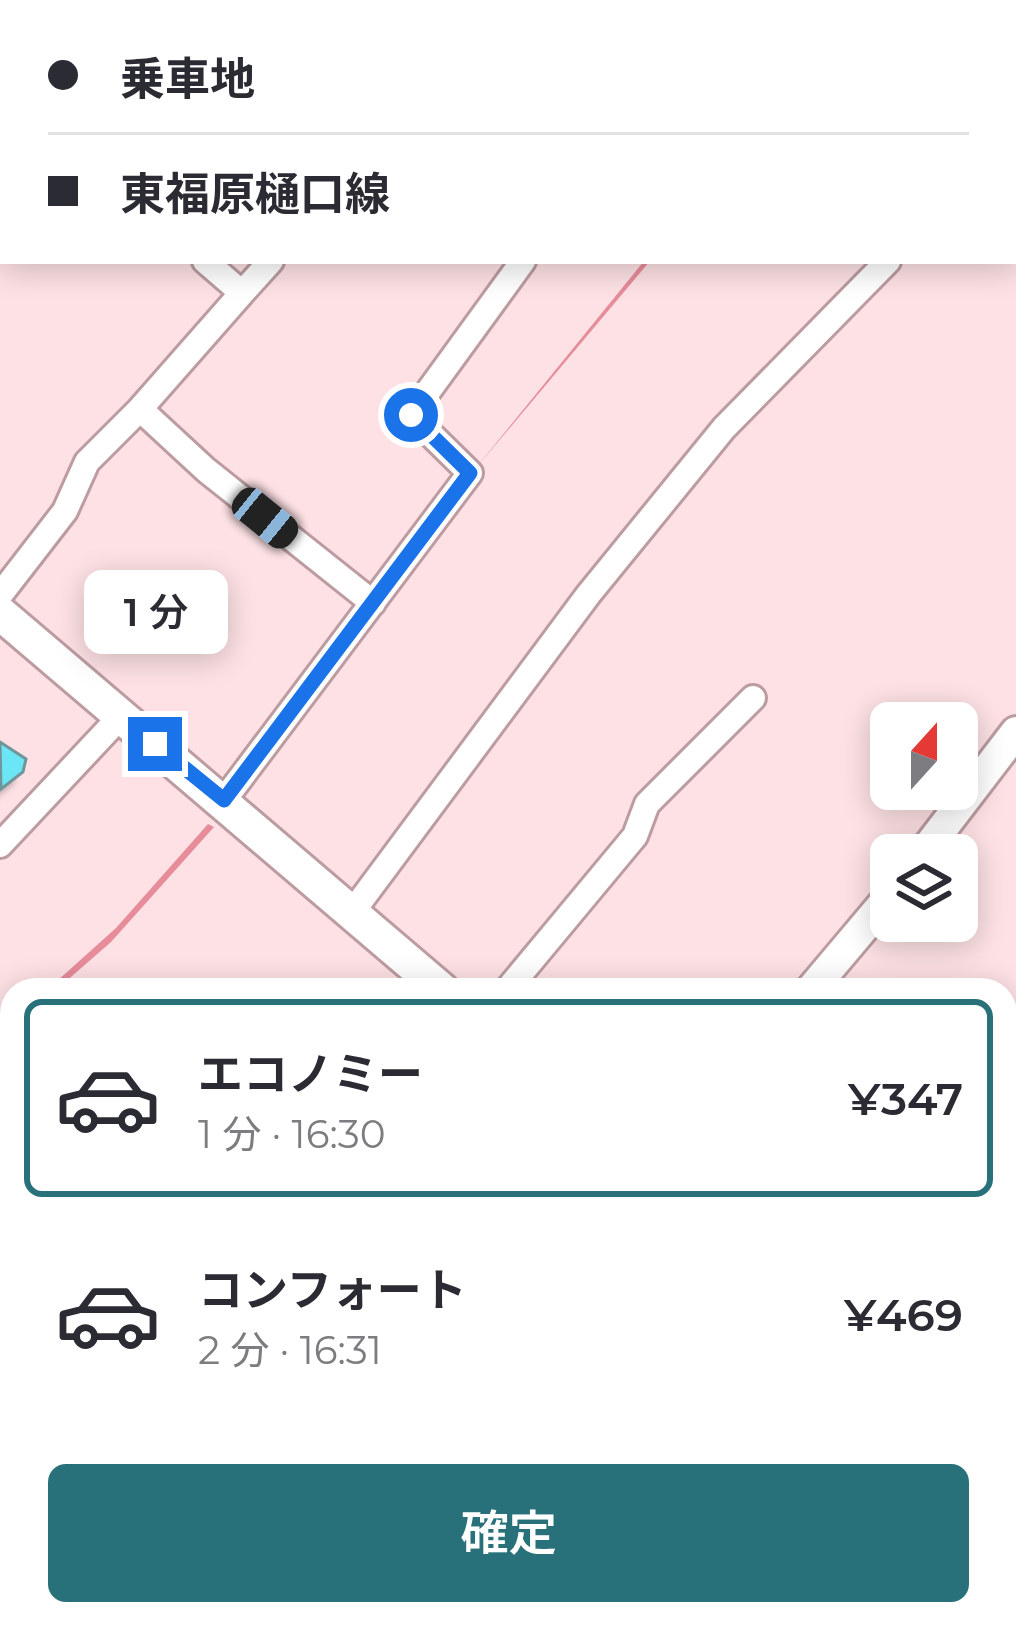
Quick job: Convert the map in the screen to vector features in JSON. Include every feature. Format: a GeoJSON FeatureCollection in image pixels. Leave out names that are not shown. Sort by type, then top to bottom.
{"type":"FeatureCollection","features":[{"type":"Feature","properties":{"kind":"main road"},"geometry":{"type":"LineString","coordinates":[[0,613],[428,978]]}},
{"type":"Feature","properties":{"kind":"street"},"geometry":{"type":"LineString","coordinates":[[208,264],[242,293]]}},
{"type":"Feature","properties":{"kind":"street"},"geometry":{"type":"LineString","coordinates":[[0,595],[65,512],[87,463],[268,264]]}},
{"type":"Feature","properties":{"kind":"street"},"geometry":{"type":"LineString","coordinates":[[353,911],[588,595],[724,428],[885,264]]}},
{"type":"Feature","properties":{"kind":"street"},"geometry":{"type":"LineString","coordinates":[[224,800],[470,473],[411,415],[510,266]]}},
{"type":"Feature","properties":{"kind":"street"},"geometry":{"type":"LineString","coordinates":[[140,409],[206,470],[373,603]]}},
{"type":"Feature","properties":{"kind":"street"},"geometry":{"type":"LineString","coordinates":[[517,978],[635,836],[647,804],[753,698]]}},
{"type":"Feature","properties":{"kind":"street"},"geometry":{"type":"LineString","coordinates":[[0,845],[121,716]]}},
{"type":"Feature","properties":{"kind":"street"},"geometry":{"type":"LineString","coordinates":[[938,834],[1016,732]]}},
{"type":"Feature","properties":{"kind":"street"},"geometry":{"type":"LineString","coordinates":[[821,978],[870,920]]}},
{"type":"Feature","properties":{"kind":"shaded area"},"geometry":{"type":"Polygon","coordinates":[[[642,264],[647,264],[476,468],[642,264]]]}},
{"type":"Feature","properties":{"kind":"shaded area"},"geometry":{"type":"Polygon","coordinates":[[[208,824],[214,827],[111,942],[70,978],[60,978],[116,928],[208,824]]]}},
{"type":"Feature","properties":{"kind":"building"},"geometry":{"type":"Polygon","coordinates":[[[0,742],[26,759],[23,772],[1,789],[0,742]]]}},
{"type":"Feature","properties":{"kind":"route"},"geometry":{"type":"LineString","coordinates":[[155,744],[224,800],[470,473],[411,415]]}}]}
